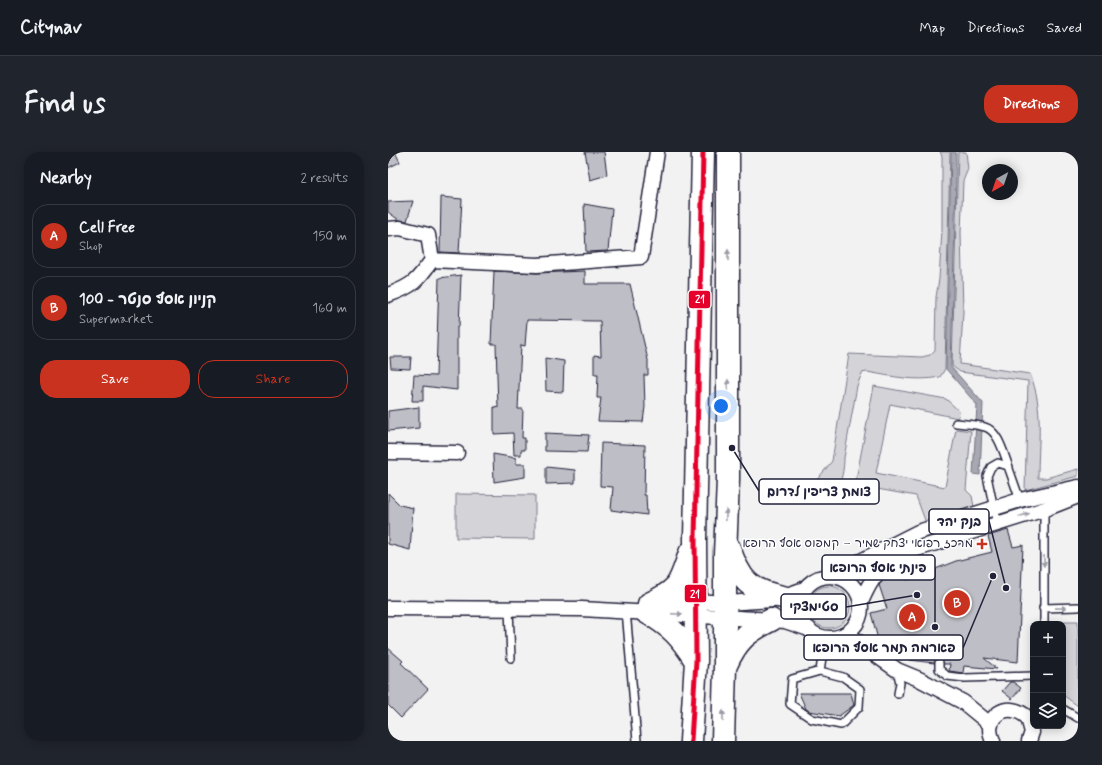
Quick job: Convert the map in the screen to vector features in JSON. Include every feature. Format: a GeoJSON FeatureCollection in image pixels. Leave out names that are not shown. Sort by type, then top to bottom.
{"type":"FeatureCollection","features":[{"type":"Feature","properties":{"kind":"highway"},"geometry":{"type":"LineString","coordinates":[[691,741],[696,661],[695,539],[704,152]]}},
{"type":"Feature","properties":{"kind":"highway"},"geometry":{"type":"LineString","coordinates":[[722,741],[726,666],[725,610],[728,480],[728,152]]}},
{"type":"Feature","properties":{"kind":"highway"},"geometry":{"type":"LineString","coordinates":[[637,608],[670,594],[678,584],[695,539]]}},
{"type":"Feature","properties":{"kind":"highway"},"geometry":{"type":"LineString","coordinates":[[726,539],[736,568],[744,580],[754,589],[766,594],[783,597]]}},
{"type":"Feature","properties":{"kind":"highway"},"geometry":{"type":"LineString","coordinates":[[637,608],[664,623],[678,634],[696,661]]}},
{"type":"Feature","properties":{"kind":"highway"},"geometry":{"type":"LineString","coordinates":[[726,666],[736,644],[749,631],[771,620]]}},
{"type":"Feature","properties":{"kind":"street"},"geometry":{"type":"LineString","coordinates":[[432,260],[537,265],[641,258],[656,152]]}},
{"type":"Feature","properties":{"kind":"street"},"geometry":{"type":"LineString","coordinates":[[388,228],[400,228],[428,235],[432,260],[421,275],[408,288],[388,295]]}},
{"type":"Feature","properties":{"kind":"street"},"geometry":{"type":"LineString","coordinates":[[388,452],[456,453]]}},
{"type":"Feature","properties":{"kind":"street"},"geometry":{"type":"LineString","coordinates":[[833,576],[918,532],[1040,494],[1078,487]]}},
{"type":"Feature","properties":{"kind":"street"},"geometry":{"type":"LineString","coordinates":[[861,602],[874,576],[890,561],[904,554],[997,523],[1045,509],[1078,496]]}},
{"type":"Feature","properties":{"kind":"street"},"geometry":{"type":"LineString","coordinates":[[388,608],[696,608],[725,610],[785,622],[809,629],[825,637],[839,636],[848,633],[855,626],[860,617],[861,602],[858,592],[852,584],[843,578],[833,576],[817,578],[804,589],[783,597],[725,610]]}},
{"type":"Feature","properties":{"kind":"street"},"geometry":{"type":"LineString","coordinates":[[804,589],[799,601],[799,610],[803,622],[809,629]]}},
{"type":"Feature","properties":{"kind":"street"},"geometry":{"type":"LineString","coordinates":[[848,633],[897,670],[919,679],[963,702],[991,725]]}},
{"type":"Feature","properties":{"kind":"street"},"geometry":{"type":"LineString","coordinates":[[993,741],[990,733],[991,725],[996,715],[1002,711],[1017,710],[1023,713],[1032,725],[1032,732],[1029,741]]}},
{"type":"Feature","properties":{"kind":"lane"},"geometry":{"type":"LineString","coordinates":[[956,423],[984,426],[994,433],[1010,468],[1020,500]]}},
{"type":"Feature","properties":{"kind":"lane"},"geometry":{"type":"LineString","coordinates":[[997,523],[993,508],[988,471],[991,467],[998,463],[1003,463],[1010,468]]}},
{"type":"Feature","properties":{"kind":"lane"},"geometry":{"type":"LineString","coordinates":[[1040,494],[1045,509],[1044,621]]}},
{"type":"Feature","properties":{"kind":"lane"},"geometry":{"type":"LineString","coordinates":[[1043,608],[1078,607]]}},
{"type":"Feature","properties":{"kind":"lane"},"geometry":{"type":"LineString","coordinates":[[637,608],[637,741]]}},
{"type":"Feature","properties":{"kind":"lane"},"geometry":{"type":"LineString","coordinates":[[509,609],[511,658]]}},
{"type":"Feature","properties":{"kind":"lane"},"geometry":{"type":"LineString","coordinates":[[820,671],[825,637]]}},
{"type":"Feature","properties":{"kind":"lane"},"geometry":{"type":"LineString","coordinates":[[939,663],[939,669],[947,676],[965,678],[1030,676]]}},
{"type":"Feature","properties":{"kind":"lane"},"geometry":{"type":"LineString","coordinates":[[897,670],[900,684],[898,694]]}},
{"type":"Feature","properties":{"kind":"lane"},"geometry":{"type":"LineString","coordinates":[[820,671],[843,677],[860,689],[859,707],[842,725],[812,719],[790,704],[792,679],[820,671]]}},
{"type":"Feature","properties":{"kind":"lane"},"geometry":{"type":"LineString","coordinates":[[1066,711],[1078,718]]}},
{"type":"Feature","properties":{"kind":"shaded area"},"geometry":{"type":"Polygon","coordinates":[[[940,152],[950,152],[945,369],[940,377],[921,379],[903,378],[867,372],[862,373],[857,386],[840,483],[836,490],[814,488],[816,481],[832,461],[849,354],[922,357],[930,355],[935,350],[936,297],[939,279],[942,230],[942,156],[940,152]]]}},
{"type":"Feature","properties":{"kind":"shaded area"},"geometry":{"type":"Polygon","coordinates":[[[951,152],[956,152],[956,181],[951,367],[983,403],[980,475],[973,474],[977,405],[946,369],[951,152]]]}},
{"type":"Feature","properties":{"kind":"shaded area"},"geometry":{"type":"Polygon","coordinates":[[[958,152],[966,152],[968,169],[963,181],[961,233],[963,312],[960,364],[1030,374],[1039,412],[1038,478],[1046,478],[1078,469],[1078,476],[1025,490],[1028,381],[960,372],[952,366],[958,152]]]}},
{"type":"Feature","properties":{"kind":"shaded area"},"geometry":{"type":"Polygon","coordinates":[[[874,386],[946,399],[959,411],[958,418],[890,404],[876,473],[945,487],[956,429],[971,431],[966,490],[972,496],[974,507],[926,523],[916,496],[855,485],[874,386]]]}},
{"type":"Feature","properties":{"kind":"shaded area"},"geometry":{"type":"Polygon","coordinates":[[[456,494],[535,495],[535,539],[456,538],[456,494]]]}},
{"type":"Feature","properties":{"kind":"shaded area"},"geometry":{"type":"Polygon","coordinates":[[[825,586],[833,586],[844,592],[850,603],[850,611],[844,622],[833,628],[825,628],[814,622],[808,611],[808,603],[814,592],[825,586]]]}},
{"type":"Feature","properties":{"kind":"shaded area"},"geometry":{"type":"Polygon","coordinates":[[[1066,621],[1078,621],[1078,706],[1066,697],[1066,621]]]}},
{"type":"Feature","properties":{"kind":"building"},"geometry":{"type":"Polygon","coordinates":[[[388,152],[395,152],[400,162],[388,168],[388,152]]]}},
{"type":"Feature","properties":{"kind":"building"},"geometry":{"type":"Polygon","coordinates":[[[585,152],[604,152],[607,175],[590,180],[585,152]]]}},
{"type":"Feature","properties":{"kind":"building"},"geometry":{"type":"Polygon","coordinates":[[[441,197],[462,199],[459,253],[440,252],[441,197]]]}},
{"type":"Feature","properties":{"kind":"building"},"geometry":{"type":"Polygon","coordinates":[[[413,201],[407,221],[399,220],[388,212],[388,202],[413,201]]]}},
{"type":"Feature","properties":{"kind":"building"},"geometry":{"type":"Polygon","coordinates":[[[584,204],[612,209],[608,251],[586,252],[584,204]]]}},
{"type":"Feature","properties":{"kind":"building"},"geometry":{"type":"Polygon","coordinates":[[[494,271],[537,273],[585,271],[585,284],[630,284],[648,360],[648,375],[644,375],[645,407],[643,422],[598,421],[601,398],[597,398],[598,374],[594,374],[594,355],[601,356],[600,321],[527,320],[525,346],[521,345],[518,409],[523,409],[522,438],[525,438],[525,450],[521,450],[521,455],[514,455],[513,433],[494,434],[494,407],[498,408],[496,344],[491,344],[494,271]]]}},
{"type":"Feature","properties":{"kind":"building"},"geometry":{"type":"Polygon","coordinates":[[[461,275],[459,327],[457,327],[457,390],[423,386],[423,401],[412,401],[414,375],[436,376],[439,278],[461,275]]]}},
{"type":"Feature","properties":{"kind":"building"},"geometry":{"type":"Polygon","coordinates":[[[390,357],[411,357],[410,369],[391,368],[390,357]]]}},
{"type":"Feature","properties":{"kind":"building"},"geometry":{"type":"Polygon","coordinates":[[[545,358],[564,361],[563,392],[546,391],[545,358]]]}},
{"type":"Feature","properties":{"kind":"building"},"geometry":{"type":"Polygon","coordinates":[[[419,407],[419,428],[388,431],[388,411],[419,407]]]}},
{"type":"Feature","properties":{"kind":"building"},"geometry":{"type":"Polygon","coordinates":[[[545,433],[589,435],[587,452],[545,451],[545,433]]]}},
{"type":"Feature","properties":{"kind":"building"},"geometry":{"type":"Polygon","coordinates":[[[601,443],[645,445],[644,495],[646,495],[647,515],[611,510],[613,487],[600,486],[601,443]]]}},
{"type":"Feature","properties":{"kind":"building"},"geometry":{"type":"Polygon","coordinates":[[[493,454],[516,458],[516,464],[525,464],[525,477],[494,482],[493,454]]]}},
{"type":"Feature","properties":{"kind":"building"},"geometry":{"type":"Polygon","coordinates":[[[546,467],[575,470],[575,483],[546,484],[546,467]]]}},
{"type":"Feature","properties":{"kind":"building"},"geometry":{"type":"Polygon","coordinates":[[[388,493],[400,505],[413,508],[410,550],[388,544],[388,493]]]}},
{"type":"Feature","properties":{"kind":"building"},"geometry":{"type":"Polygon","coordinates":[[[1008,530],[1013,547],[1023,545],[1018,662],[984,658],[997,669],[964,666],[963,673],[949,671],[950,664],[944,664],[941,659],[936,659],[934,663],[910,660],[908,655],[889,653],[880,647],[871,613],[887,609],[879,585],[882,582],[903,572],[907,580],[956,561],[992,552],[988,536],[1008,530]]]}},
{"type":"Feature","properties":{"kind":"building"},"geometry":{"type":"Polygon","coordinates":[[[388,648],[403,661],[401,663],[428,689],[401,718],[388,705],[388,648]]]}},
{"type":"Feature","properties":{"kind":"building"},"geometry":{"type":"Polygon","coordinates":[[[1010,682],[1013,682],[1021,688],[1012,699],[1002,691],[1010,682]]]}},
{"type":"Feature","properties":{"kind":"building"},"geometry":{"type":"Polygon","coordinates":[[[799,693],[851,693],[854,705],[839,716],[809,711],[806,709],[799,693]]]}},
{"type":"Feature","properties":{"kind":"transit line","name":"21"},"geometry":{"type":"LineString","coordinates":[[691,741],[696,661],[695,539],[703,152]]}},
{"type":"Feature","properties":{"kind":"place","name":"צומת צריפין לדרום"},"geometry":{"type":"Point","coordinates":[732,448]}},
{"type":"Feature","properties":{"kind":"place","name":"מרכז רפואי יצחק שמיר – קמפוס אסף הרופא"},"geometry":{"type":"Point","coordinates":[982,544]}},
{"type":"Feature","properties":{"kind":"place","name":"פארמה תמר אסף הרופא"},"geometry":{"type":"Point","coordinates":[993,576]}},
{"type":"Feature","properties":{"kind":"place","name":"בנק יהד"},"geometry":{"type":"Point","coordinates":[1006,588]}},
{"type":"Feature","properties":{"kind":"place","name":"סטימצקי"},"geometry":{"type":"Point","coordinates":[917,595]}},
{"type":"Feature","properties":{"kind":"place","name":"100 - קניון אסף סנטר"},"geometry":{"type":"Point","coordinates":[957,603]}},
{"type":"Feature","properties":{"kind":"place","name":"Cell Free"},"geometry":{"type":"Point","coordinates":[912,617]}},
{"type":"Feature","properties":{"kind":"place","name":"פינתי אסף הרופא"},"geometry":{"type":"Point","coordinates":[935,627]}}]}
